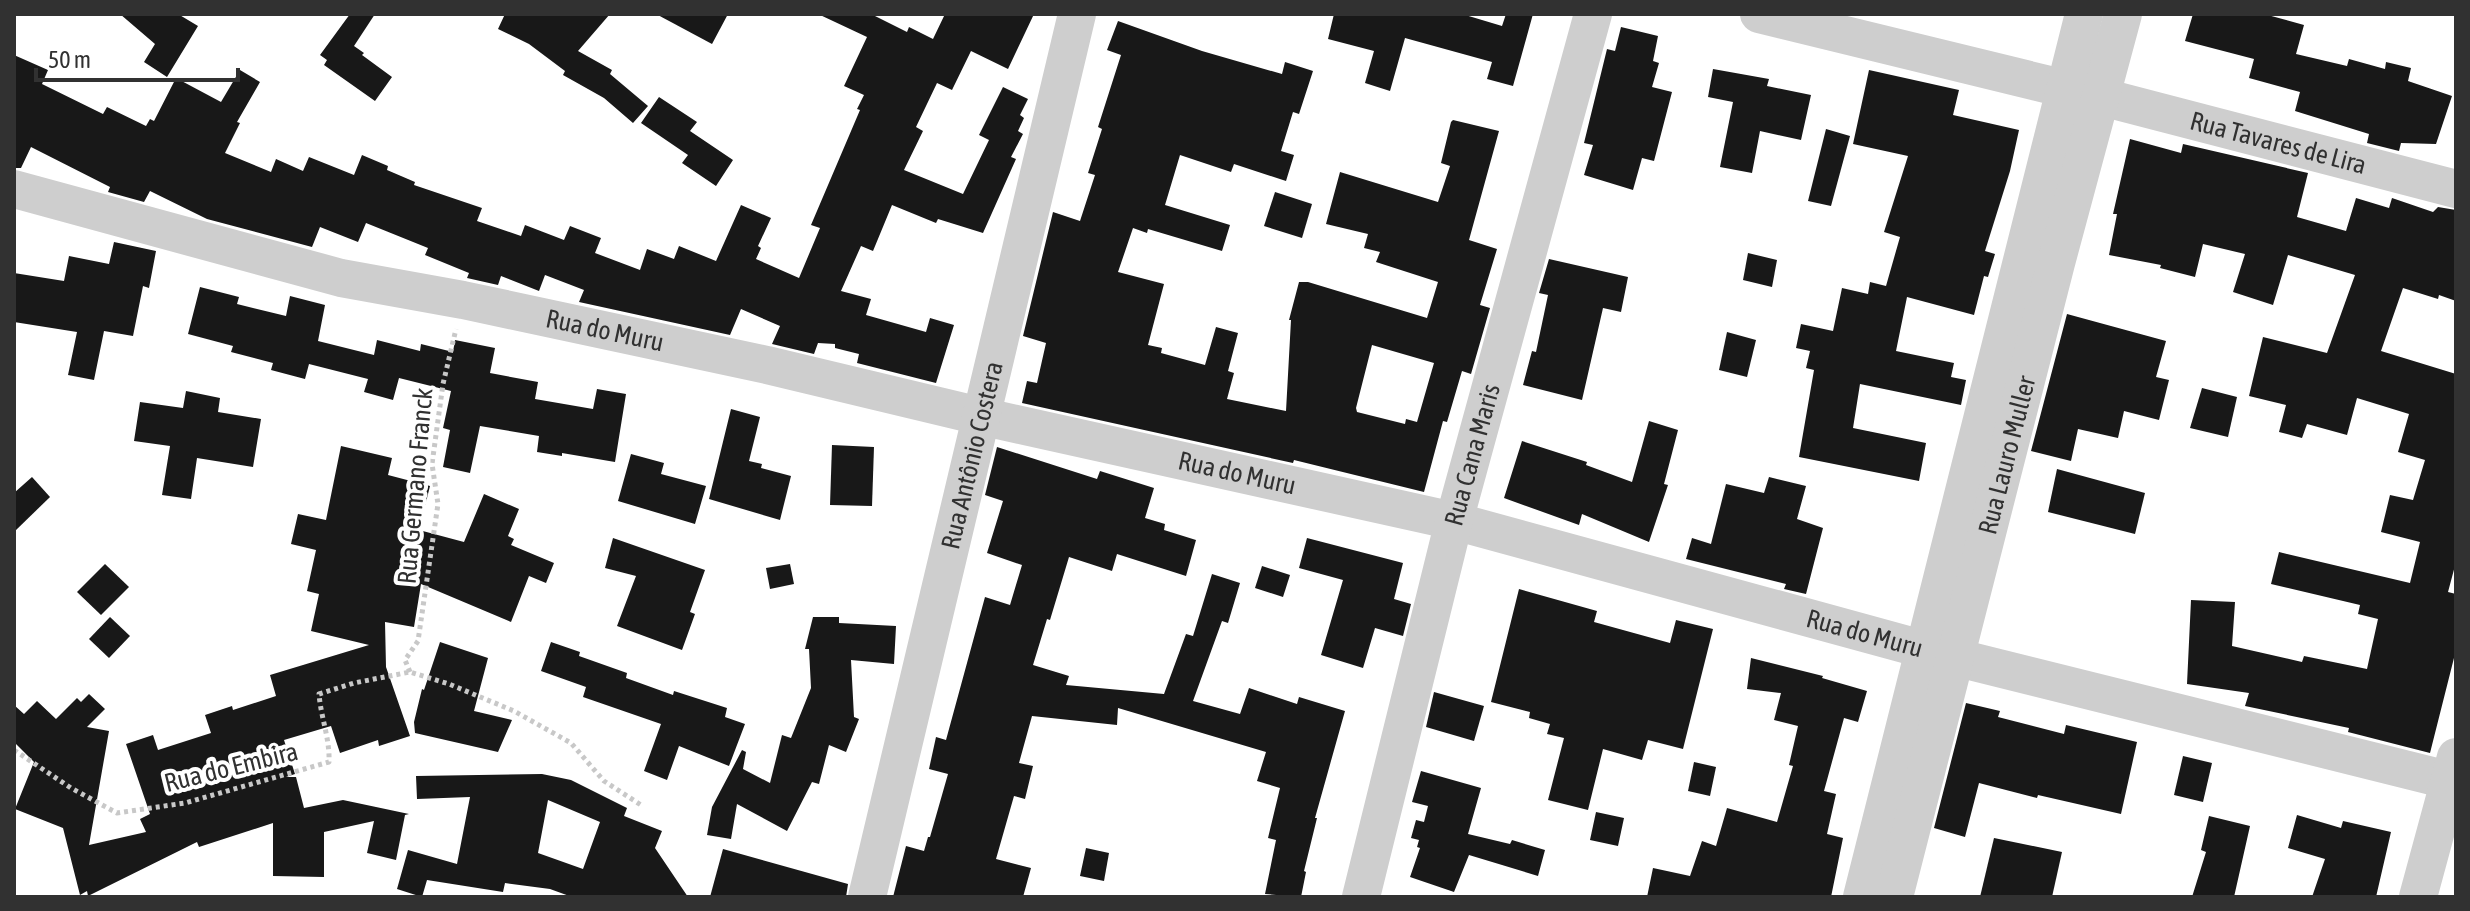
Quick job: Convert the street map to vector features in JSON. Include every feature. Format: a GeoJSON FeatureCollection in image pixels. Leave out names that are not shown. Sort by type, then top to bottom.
{"type":"FeatureCollection","features":[{"type":"Feature","properties":{"kind":"street","name":"Rua Antônio Costera"},"geometry":{"type":"LineString","coordinates":[[867,897],[1077,14]]}},
{"type":"Feature","properties":{"kind":"street","name":"Rua Cana Maris"},"geometry":{"type":"LineString","coordinates":[[1361,897],[1454,521],[1593,14]]}},
{"type":"Feature","properties":{"kind":"street","name":"Rua Tavares de Lira"},"geometry":{"type":"LineString","coordinates":[[1759,14],[2084,93],[2456,189]]}},
{"type":"Feature","properties":{"kind":"street","name":"Rua Lauro Muller"},"geometry":{"type":"LineString","coordinates":[[1862,897],[1940,653],[2056,263],[2084,93],[2084,14]]}},
{"type":"Feature","properties":{"kind":"street","name":"Rua Lauro Muller"},"geometry":{"type":"LineString","coordinates":[[2084,93],[2123,14]]}},
{"type":"Feature","properties":{"kind":"street","name":"Rua do Muru"},"geometry":{"type":"LineString","coordinates":[[14,189],[341,278],[463,300],[767,365],[980,416],[1454,521],[1940,653],[2454,773]]}},
{"type":"Feature","properties":{"kind":"street","name":"Rua Lauro Muller"},"geometry":{"type":"LineString","coordinates":[[1894,897],[1940,653]]}},
{"type":"Feature","properties":{"kind":"street"},"geometry":{"type":"LineString","coordinates":[[2418,897],[2454,773]]}},
{"type":"Feature","properties":{"kind":"path","name":"Rua Germano Franck"},"geometry":{"type":"LineString","coordinates":[[410,672],[405,660],[418,641],[438,504],[432,464],[443,384],[463,300]]}},
{"type":"Feature","properties":{"kind":"path","name":"Rua do Embira"},"geometry":{"type":"LineString","coordinates":[[14,750],[71,788],[117,813],[185,803],[329,762],[330,743],[322,720],[319,694],[354,683],[410,672]]}},
{"type":"Feature","properties":{"kind":"path"},"geometry":{"type":"LineString","coordinates":[[410,672],[488,700],[571,743],[604,781],[641,805]]}},
{"type":"Feature","properties":{"kind":"building"},"geometry":{"type":"Polygon","coordinates":[[[120,14],[178,14],[198,26],[167,77],[144,62],[155,44],[120,14]]]}},
{"type":"Feature","properties":{"kind":"building"},"geometry":{"type":"Polygon","coordinates":[[[350,14],[375,14],[354,46],[392,77],[375,101],[324,65],[327,60],[320,55],[350,14]]]}},
{"type":"Feature","properties":{"kind":"building"},"geometry":{"type":"Polygon","coordinates":[[[505,14],[610,14],[578,51],[612,70],[610,74],[648,106],[633,123],[604,98],[563,75],[565,71],[529,44],[498,29],[505,14]]]}},
{"type":"Feature","properties":{"kind":"building"},"geometry":{"type":"Polygon","coordinates":[[[656,14],[728,14],[712,44],[656,14]]]}},
{"type":"Feature","properties":{"kind":"building"},"geometry":{"type":"Polygon","coordinates":[[[818,14],[871,14],[907,32],[909,27],[933,39],[945,14],[1034,14],[1008,69],[971,51],[952,90],[937,83],[916,127],[923,131],[904,170],[963,194],[989,140],[979,135],[1003,87],[1028,99],[1020,115],[1024,118],[1018,131],[1023,134],[1011,157],[1016,159],[983,233],[938,219],[936,223],[892,205],[873,251],[861,246],[841,291],[871,299],[866,315],[926,332],[930,318],[954,325],[936,383],[857,363],[859,354],[835,348],[835,344],[818,343],[814,354],[772,344],[780,326],[741,309],[730,335],[579,302],[584,290],[545,275],[539,291],[501,276],[498,285],[467,278],[469,273],[425,255],[428,248],[366,223],[358,242],[320,227],[312,247],[207,219],[150,191],[144,202],[108,192],[110,187],[31,147],[21,168],[14,168],[14,55],[48,70],[42,84],[103,114],[107,107],[146,126],[150,119],[154,121],[176,78],[221,102],[240,70],[260,82],[237,122],[240,123],[225,153],[271,172],[276,159],[303,171],[309,157],[354,175],[362,155],[388,166],[387,170],[415,182],[414,185],[482,208],[477,221],[521,236],[525,225],[564,240],[570,226],[601,238],[595,253],[640,270],[647,249],[674,259],[679,246],[716,261],[741,205],[771,218],[758,246],[761,248],[756,259],[799,278],[820,228],[811,225],[864,95],[844,86],[867,37],[818,14]]]}},
{"type":"Feature","properties":{"kind":"building"},"geometry":{"type":"Polygon","coordinates":[[[1334,14],[1462,14],[1502,26],[1506,14],[1533,14],[1513,86],[1487,79],[1492,62],[1405,38],[1390,91],[1365,83],[1374,51],[1328,39],[1334,14]]]}},
{"type":"Feature","properties":{"kind":"building"},"geometry":{"type":"Polygon","coordinates":[[[2193,14],[2264,14],[2304,25],[2296,54],[2347,66],[2349,59],[2385,69],[2386,62],[2411,68],[2408,81],[2452,96],[2436,144],[2401,143],[2399,151],[2367,143],[2369,134],[2295,111],[2300,92],[2249,78],[2254,59],[2185,41],[2193,14]]]}},
{"type":"Feature","properties":{"kind":"building"},"geometry":{"type":"Polygon","coordinates":[[[1118,21],[1202,51],[1282,74],[1285,62],[1313,71],[1299,114],[1293,112],[1281,151],[1294,155],[1286,181],[1234,164],[1231,172],[1180,155],[1165,205],[1230,225],[1222,251],[1148,229],[1147,233],[1133,228],[1118,272],[1164,284],[1148,345],[1162,348],[1161,353],[1205,365],[1216,327],[1238,333],[1228,371],[1234,373],[1227,399],[1286,411],[1289,320],[1299,282],[1308,282],[1427,318],[1438,282],[1376,262],[1380,252],[1364,248],[1368,234],[1326,224],[1340,172],[1438,202],[1450,166],[1441,163],[1451,122],[1499,131],[1469,240],[1497,249],[1480,305],[1490,308],[1471,374],[1462,371],[1447,422],[1443,421],[1424,492],[1294,460],[1293,463],[1022,403],[1027,381],[1037,383],[1046,343],[1023,336],[1053,212],[1080,221],[1095,175],[1088,173],[1102,129],[1098,127],[1121,55],[1107,50],[1118,21]],[[1372,345],[1357,412],[1405,424],[1406,419],[1417,422],[1434,363],[1372,345]]]}},
{"type":"Feature","properties":{"kind":"building"},"geometry":{"type":"Polygon","coordinates":[[[1621,27],[1658,36],[1653,61],[1659,63],[1652,87],[1672,92],[1654,161],[1642,158],[1633,190],[1584,175],[1593,145],[1584,143],[1607,49],[1615,51],[1621,27]]]}},
{"type":"Feature","properties":{"kind":"building"},"geometry":{"type":"Polygon","coordinates":[[[1713,69],[1769,79],[1767,86],[1811,95],[1801,140],[1760,131],[1752,173],[1720,167],[1733,102],[1708,97],[1713,69]]]}},
{"type":"Feature","properties":{"kind":"building"},"geometry":{"type":"Polygon","coordinates":[[[1869,70],[1959,90],[1953,115],[2019,130],[2010,171],[1985,251],[1995,254],[1988,277],[1984,276],[1974,315],[1907,297],[1896,351],[1954,363],[1951,377],[1966,380],[1961,405],[1860,384],[1853,428],[1926,443],[1919,481],[1799,457],[1814,370],[1806,368],[1810,351],[1796,348],[1801,324],[1833,331],[1842,288],[1868,294],[1870,282],[1886,286],[1900,237],[1884,232],[1908,156],[1853,144],[1869,70]]]}},
{"type":"Feature","properties":{"kind":"building"},"geometry":{"type":"Polygon","coordinates":[[[659,97],[697,122],[690,131],[733,160],[716,186],[682,163],[688,155],[641,123],[659,97]]]}},
{"type":"Feature","properties":{"kind":"building"},"geometry":{"type":"Polygon","coordinates":[[[1826,129],[1850,136],[1831,206],[1808,201],[1826,129]]]}},
{"type":"Feature","properties":{"kind":"building"},"geometry":{"type":"Polygon","coordinates":[[[2130,139],[2181,153],[2183,144],[2308,173],[2297,217],[2346,231],[2356,198],[2389,208],[2392,198],[2433,212],[2438,207],[2456,210],[2456,301],[2403,288],[2381,351],[2456,374],[2456,562],[2448,592],[2456,594],[2456,650],[2430,753],[2348,732],[2349,728],[2245,706],[2249,693],[2187,684],[2191,600],[2235,602],[2232,646],[2302,662],[2304,656],[2367,669],[2378,619],[2358,614],[2360,605],[2271,584],[2279,552],[2410,583],[2420,542],[2381,532],[2390,495],[2413,500],[2425,460],[2398,452],[2409,414],[2357,398],[2347,435],[2307,424],[2302,438],[2279,432],[2286,405],[2249,396],[2263,337],[2327,353],[2355,275],[2288,255],[2273,305],[2233,292],[2245,254],[2203,244],[2195,277],[2160,268],[2161,265],[2109,255],[2117,214],[2113,214],[2130,139]]]}},
{"type":"Feature","properties":{"kind":"building"},"geometry":{"type":"Polygon","coordinates":[[[1275,192],[1312,204],[1302,238],[1264,226],[1275,192]]]}},
{"type":"Feature","properties":{"kind":"building"},"geometry":{"type":"Polygon","coordinates":[[[114,242],[156,251],[149,288],[143,286],[133,336],[104,331],[94,380],[68,375],[77,332],[14,322],[14,273],[64,281],[69,256],[109,264],[114,242]]]}},
{"type":"Feature","properties":{"kind":"building"},"geometry":{"type":"Polygon","coordinates":[[[1748,253],[1777,260],[1772,287],[1743,280],[1748,253]]]}},
{"type":"Feature","properties":{"kind":"building"},"geometry":{"type":"Polygon","coordinates":[[[1549,259],[1628,277],[1621,312],[1603,308],[1582,400],[1523,385],[1532,351],[1536,352],[1548,295],[1539,293],[1549,259]]]}},
{"type":"Feature","properties":{"kind":"building"},"geometry":{"type":"Polygon","coordinates":[[[200,287],[239,297],[237,304],[286,316],[290,296],[325,305],[318,341],[374,355],[377,340],[420,351],[421,344],[453,352],[455,340],[495,348],[490,373],[538,382],[535,399],[593,409],[597,389],[626,394],[615,462],[537,452],[539,436],[480,426],[470,473],[443,467],[450,430],[443,428],[451,391],[399,378],[393,400],[364,392],[368,379],[309,364],[305,379],[271,370],[273,363],[231,352],[233,346],[188,334],[200,287]]]}},
{"type":"Feature","properties":{"kind":"building"},"geometry":{"type":"Polygon","coordinates":[[[2067,314],[2166,341],[2156,377],[2169,380],[2159,420],[2124,411],[2118,438],[2078,429],[2071,461],[2031,451],[2067,314]]]}},
{"type":"Feature","properties":{"kind":"building"},"geometry":{"type":"Polygon","coordinates":[[[1727,332],[1756,340],[1747,377],[1719,370],[1727,332]]]}},
{"type":"Feature","properties":{"kind":"building"},"geometry":{"type":"Polygon","coordinates":[[[2202,388],[2237,397],[2228,437],[2190,428],[2202,388]]]}},
{"type":"Feature","properties":{"kind":"building"},"geometry":{"type":"Polygon","coordinates":[[[186,391],[220,398],[218,412],[261,419],[253,467],[197,458],[191,499],[162,495],[170,446],[134,441],[140,402],[183,408],[186,391]]]}},
{"type":"Feature","properties":{"kind":"building"},"geometry":{"type":"Polygon","coordinates":[[[731,409],[760,417],[749,461],[762,464],[761,468],[791,476],[780,520],[709,499],[731,409]]]}},
{"type":"Feature","properties":{"kind":"building"},"geometry":{"type":"Polygon","coordinates":[[[1649,421],[1678,430],[1664,484],[1668,485],[1649,542],[1582,514],[1579,525],[1504,498],[1522,441],[1587,462],[1586,465],[1632,482],[1649,421]]]}},
{"type":"Feature","properties":{"kind":"building"},"geometry":{"type":"Polygon","coordinates":[[[832,445],[874,447],[872,506],[830,505],[832,445]]]}},
{"type":"Feature","properties":{"kind":"building"},"geometry":{"type":"Polygon","coordinates":[[[341,446],[392,458],[388,475],[430,486],[419,530],[464,542],[484,494],[519,509],[508,536],[514,539],[511,545],[554,563],[546,583],[529,576],[511,622],[421,584],[414,627],[385,622],[386,667],[410,736],[379,746],[378,740],[340,753],[331,726],[284,740],[295,774],[286,777],[296,777],[304,808],[343,800],[409,814],[405,815],[396,860],[367,853],[374,821],[324,832],[324,877],[273,876],[273,823],[199,847],[197,842],[88,896],[87,891],[80,895],[63,828],[15,809],[34,762],[14,742],[14,705],[24,714],[37,701],[56,719],[77,698],[81,702],[89,694],[105,709],[87,727],[109,731],[89,845],[146,832],[140,819],[150,814],[126,744],[153,735],[158,750],[211,733],[205,715],[232,706],[233,710],[276,696],[270,675],[369,645],[311,631],[319,594],[307,591],[316,550],[291,544],[298,514],[326,520],[341,446]]]}},
{"type":"Feature","properties":{"kind":"building"},"geometry":{"type":"Polygon","coordinates":[[[997,447],[1097,479],[1100,471],[1154,488],[1145,518],[1165,524],[1164,530],[1196,540],[1186,576],[1117,554],[1112,571],[1069,557],[1033,665],[1069,676],[1066,685],[1164,694],[1186,634],[1193,636],[1212,574],[1240,583],[1228,623],[1222,621],[1193,701],[1240,714],[1249,688],[1297,704],[1299,697],[1345,711],[1315,818],[1301,897],[1265,894],[1276,840],[1268,838],[1280,788],[1257,781],[1266,752],[1118,708],[1117,725],[1032,716],[1019,763],[1033,766],[1025,799],[1014,796],[996,859],[1031,868],[1023,897],[893,897],[906,846],[924,851],[930,837],[948,774],[929,769],[936,737],[946,740],[985,597],[1010,605],[1022,565],[987,553],[1003,501],[985,495],[997,447]]]}},
{"type":"Feature","properties":{"kind":"building"},"geometry":{"type":"Polygon","coordinates":[[[631,454],[664,463],[661,474],[706,486],[695,524],[618,501],[631,454]]]}},
{"type":"Feature","properties":{"kind":"building"},"geometry":{"type":"Polygon","coordinates":[[[2057,469],[2145,493],[2135,534],[2048,512],[2057,469]]]}},
{"type":"Feature","properties":{"kind":"building"},"geometry":{"type":"Polygon","coordinates":[[[32,477],[50,497],[14,532],[14,493],[32,477]]]}},
{"type":"Feature","properties":{"kind":"building"},"geometry":{"type":"Polygon","coordinates":[[[1769,477],[1806,486],[1797,519],[1823,528],[1806,594],[1784,589],[1786,584],[1686,559],[1692,538],[1711,544],[1726,484],[1764,493],[1769,477]]]}},
{"type":"Feature","properties":{"kind":"building"},"geometry":{"type":"Polygon","coordinates":[[[613,538],[705,570],[690,612],[695,614],[682,650],[617,626],[636,576],[605,568],[613,538]]]}},
{"type":"Feature","properties":{"kind":"building"},"geometry":{"type":"Polygon","coordinates":[[[1307,538],[1403,563],[1394,599],[1411,604],[1403,636],[1375,628],[1363,668],[1321,655],[1343,580],[1299,568],[1307,538]]]}},
{"type":"Feature","properties":{"kind":"building"},"geometry":{"type":"Polygon","coordinates":[[[105,564],[129,587],[101,615],[77,592],[105,564]]]}},
{"type":"Feature","properties":{"kind":"building"},"geometry":{"type":"Polygon","coordinates":[[[790,564],[794,584],[770,589],[766,568],[790,564]]]}},
{"type":"Feature","properties":{"kind":"building"},"geometry":{"type":"Polygon","coordinates":[[[1262,566],[1290,575],[1283,597],[1255,588],[1262,566]]]}},
{"type":"Feature","properties":{"kind":"building"},"geometry":{"type":"Polygon","coordinates":[[[1519,589],[1597,611],[1594,622],[1670,643],[1676,620],[1713,629],[1683,749],[1648,740],[1642,760],[1603,749],[1588,810],[1548,800],[1564,738],[1547,734],[1550,724],[1529,718],[1530,712],[1491,702],[1519,589]]]}},
{"type":"Feature","properties":{"kind":"building"},"geometry":{"type":"Polygon","coordinates":[[[110,617],[130,636],[109,658],[89,639],[110,617]]]}},
{"type":"Feature","properties":{"kind":"building"},"geometry":{"type":"Polygon","coordinates":[[[813,617],[839,617],[839,623],[896,626],[894,664],[851,660],[854,717],[859,719],[846,752],[829,745],[819,784],[812,782],[787,831],[737,804],[731,839],[707,835],[712,807],[742,750],[746,752],[743,769],[770,783],[782,735],[791,738],[811,688],[809,649],[805,649],[813,617]]]}},
{"type":"Feature","properties":{"kind":"building"},"geometry":{"type":"Polygon","coordinates":[[[440,642],[488,658],[474,711],[512,720],[498,752],[415,733],[414,722],[422,689],[440,642]]]}},
{"type":"Feature","properties":{"kind":"building"},"geometry":{"type":"Polygon","coordinates":[[[551,642],[627,673],[626,678],[673,695],[674,691],[727,708],[725,717],[745,724],[729,766],[679,746],[667,780],[644,771],[661,724],[583,697],[586,687],[541,671],[551,642]]]}},
{"type":"Feature","properties":{"kind":"building"},"geometry":{"type":"Polygon","coordinates":[[[1751,658],[1867,691],[1858,722],[1844,718],[1824,791],[1836,794],[1827,834],[1843,838],[1831,897],[1647,897],[1653,868],[1690,876],[1702,841],[1716,846],[1727,808],[1777,822],[1793,766],[1789,765],[1798,726],[1774,720],[1781,693],[1747,689],[1751,658]]]}},
{"type":"Feature","properties":{"kind":"building"},"geometry":{"type":"Polygon","coordinates":[[[1434,692],[1484,706],[1474,741],[1426,727],[1434,692]]]}},
{"type":"Feature","properties":{"kind":"building"},"geometry":{"type":"Polygon","coordinates":[[[1966,703],[2000,711],[1998,717],[2064,734],[2066,725],[2137,742],[2121,814],[1979,783],[1965,837],[1934,828],[1966,703]]]}},
{"type":"Feature","properties":{"kind":"building"},"geometry":{"type":"Polygon","coordinates":[[[2183,756],[2212,763],[2203,802],[2174,795],[2183,756]]]}},
{"type":"Feature","properties":{"kind":"building"},"geometry":{"type":"Polygon","coordinates":[[[1694,762],[1716,767],[1710,796],[1688,791],[1694,762]]]}},
{"type":"Feature","properties":{"kind":"building"},"geometry":{"type":"Polygon","coordinates":[[[1421,771],[1481,788],[1468,834],[1510,844],[1512,840],[1545,850],[1538,876],[1469,855],[1454,892],[1410,877],[1420,848],[1417,847],[1419,840],[1411,838],[1416,820],[1424,822],[1428,806],[1412,802],[1421,771]]]}},
{"type":"Feature","properties":{"kind":"building"},"geometry":{"type":"Polygon","coordinates":[[[542,774],[571,780],[627,808],[624,816],[662,831],[655,848],[688,897],[572,897],[550,889],[505,883],[503,892],[427,880],[422,897],[397,889],[408,850],[457,864],[470,797],[417,799],[416,776],[542,774]],[[548,800],[538,853],[583,869],[600,822],[548,800]]]}},
{"type":"Feature","properties":{"kind":"building"},"geometry":{"type":"Polygon","coordinates":[[[1596,812],[1624,818],[1618,846],[1590,840],[1596,812]]]}},
{"type":"Feature","properties":{"kind":"building"},"geometry":{"type":"Polygon","coordinates":[[[2297,815],[2341,828],[2343,821],[2391,832],[2376,897],[2312,897],[2325,859],[2288,848],[2297,815]]]}},
{"type":"Feature","properties":{"kind":"building"},"geometry":{"type":"Polygon","coordinates":[[[2209,816],[2250,826],[2234,897],[2192,897],[2206,852],[2201,850],[2209,816]]]}},
{"type":"Feature","properties":{"kind":"building"},"geometry":{"type":"Polygon","coordinates":[[[1994,838],[2062,852],[2052,897],[1980,897],[1994,838]]]}},
{"type":"Feature","properties":{"kind":"building"},"geometry":{"type":"Polygon","coordinates":[[[1086,848],[1109,853],[1104,881],[1080,876],[1086,848]]]}},
{"type":"Feature","properties":{"kind":"building"},"geometry":{"type":"Polygon","coordinates":[[[723,849],[848,884],[846,897],[710,897],[723,849]]]}}]}
